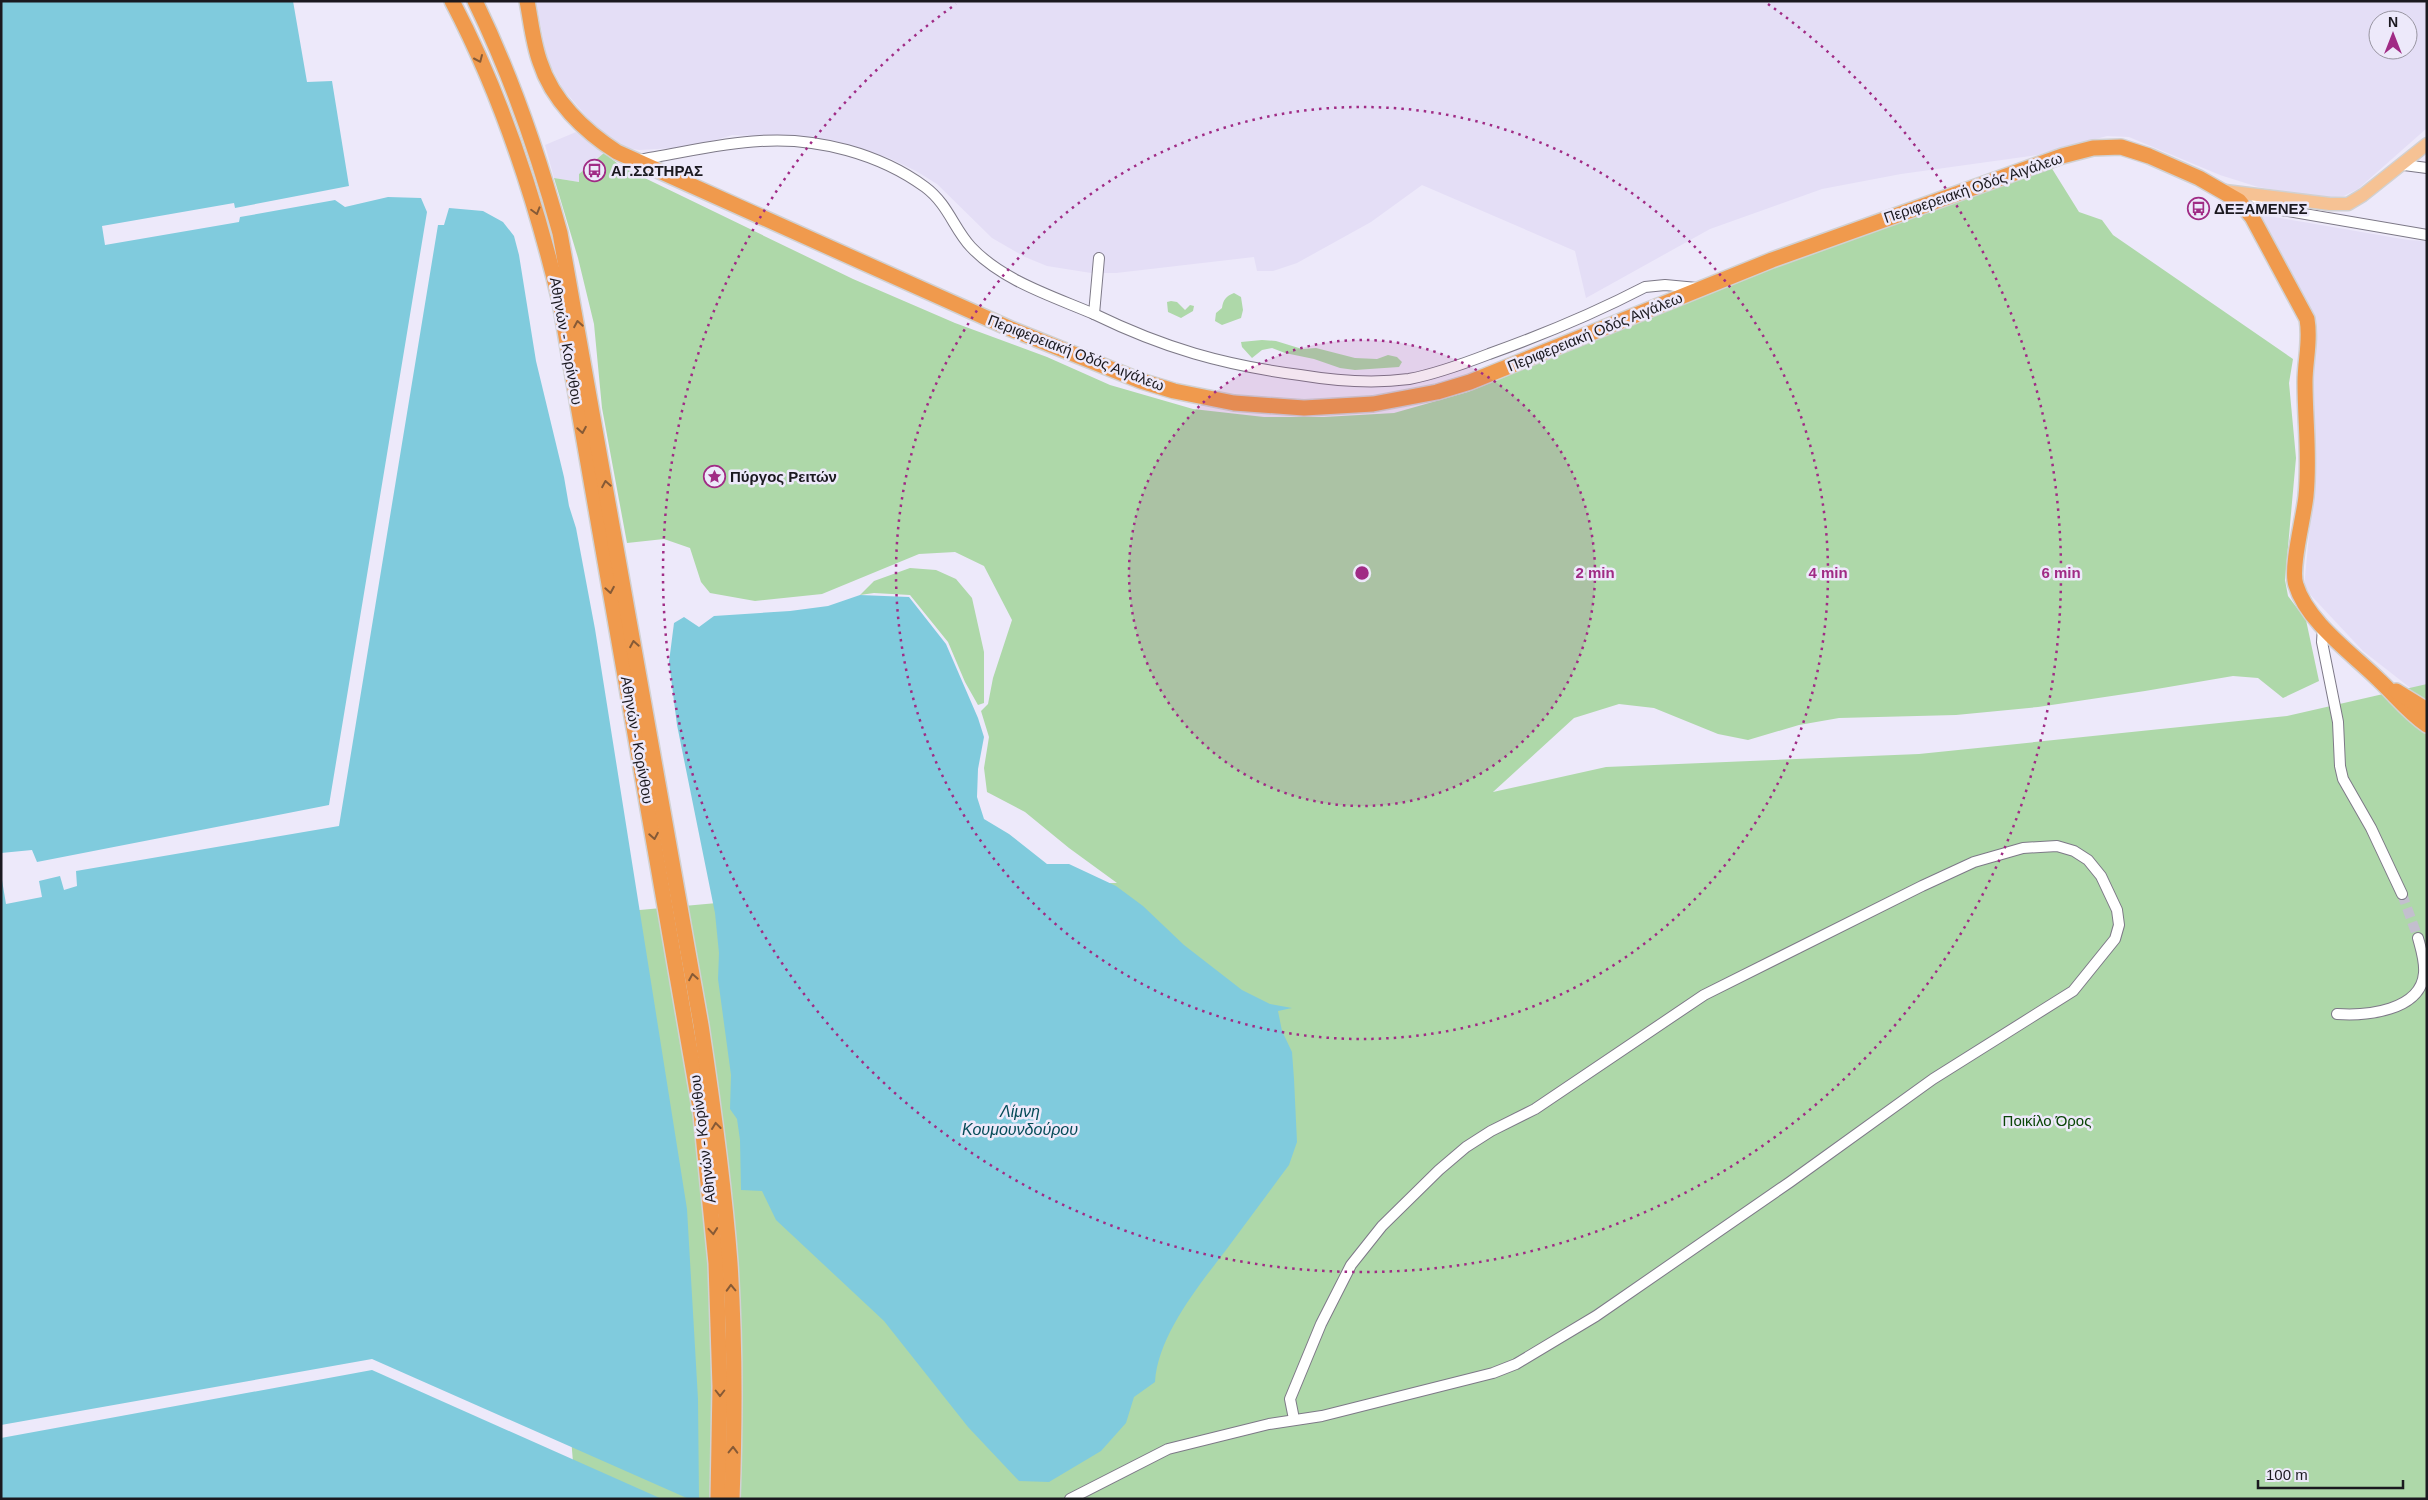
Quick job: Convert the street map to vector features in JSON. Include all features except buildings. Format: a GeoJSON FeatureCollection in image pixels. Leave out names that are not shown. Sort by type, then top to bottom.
{"type":"FeatureCollection","features":[{"type":"Feature","properties":{"kind":"highway","name":"Αθηνών - Κορίνθου"},"geometry":{"type":"LineString","coordinates":[[452,1],[508,124],[534,203],[560,302],[701,1114],[716,1263],[720,1387],[718,1499]]}},
{"type":"Feature","properties":{"kind":"highway","name":"Αθηνών - Κορίνθου"},"geometry":{"type":"LineString","coordinates":[[475,1],[522,110],[545,179],[560,233],[701,1025],[714,1110],[730,1263],[734,1386],[732,1499]]}},
{"type":"Feature","properties":{"kind":"highway","name":"Περιφερειακή Οδός Αιγάλεω"},"geometry":{"type":"LineString","coordinates":[[527,1],[540,62],[555,92],[588,132],[632,161],[1059,350],[1149,384],[1234,404],[1304,408],[1338,407],[1373,404],[1437,392],[1507,369],[1703,288],[1860,227],[1994,182],[2062,156],[2094,148],[2121,147],[2149,156],[2223,191],[2239,201],[2252,217],[2307,319],[2310,334],[2305,382],[2309,458],[2302,528],[2294,568],[2295,584],[2301,598],[2323,626],[2408,711],[2427,725]]}},
{"type":"Feature","properties":{"kind":"highway","name":"Περιφερειακή Οδός Αιγάλεω"},"geometry":{"type":"LineString","coordinates":[[2381,682],[2427,710]]}},
{"type":"Feature","properties":{"kind":"main road"},"geometry":{"type":"LineString","coordinates":[[2223,191],[2330,204],[2348,204],[2404,165],[2427,144]]}},
{"type":"Feature","properties":{"kind":"street"},"geometry":{"type":"LineString","coordinates":[[632,161],[763,140],[810,143],[864,155],[926,188],[952,216],[969,245],[986,262],[1013,279],[1169,347],[1212,359],[1270,371],[1327,379],[1373,382],[1410,378],[1451,368],[1522,342],[1646,287],[1665,285],[1703,288]]}},
{"type":"Feature","properties":{"kind":"street"},"geometry":{"type":"LineString","coordinates":[[2404,165],[2427,168]]}},
{"type":"Feature","properties":{"kind":"street"},"geometry":{"type":"LineString","coordinates":[[2254,195],[2261,205],[2270,208],[2427,235]]}},
{"type":"Feature","properties":{"kind":"street"},"geometry":{"type":"LineString","coordinates":[[1094,314],[1099,258]]}},
{"type":"Feature","properties":{"kind":"street"},"geometry":{"type":"LineString","coordinates":[[2323,626],[2322,642],[2337,714],[2340,766],[2343,779],[2371,828],[2402,894]]}},
{"type":"Feature","properties":{"kind":"street"},"geometry":{"type":"LineString","coordinates":[[1070,1499],[1168,1449],[1294,1419],[1322,1416],[1493,1373],[1516,1364],[1596,1316],[1790,1182],[1805,1169],[1933,1079],[2066,996],[2084,980],[2115,939],[2118,925],[2117,910],[2101,876],[2088,860],[2074,851],[2057,846],[2023,848],[1974,862],[1704,995],[1535,1109],[1491,1131],[1439,1170],[1382,1226],[1351,1265],[1321,1324],[1290,1399],[1294,1419]]}},
{"type":"Feature","properties":{"kind":"street"},"geometry":{"type":"LineString","coordinates":[[2337,1014],[2371,1013],[2399,1005],[2413,998],[2421,986],[2424,973],[2423,958],[2418,938]]}},
{"type":"Feature","properties":{"kind":"shaded area"},"geometry":{"type":"Polygon","coordinates":[[[536,1],[2427,1],[2427,128],[2358,189],[2344,196],[2325,198],[2258,187],[2220,175],[2129,137],[2107,136],[2037,155],[1901,174],[1822,189],[1710,229],[1586,298],[1575,251],[1422,185],[1371,222],[1297,263],[1273,271],[1257,271],[1254,257],[1116,273],[1091,273],[1047,266],[1025,257],[992,238],[937,184],[889,158],[839,142],[810,138],[732,135],[693,147],[639,150],[620,147],[603,136],[563,89],[547,59],[536,1]]]}},
{"type":"Feature","properties":{"kind":"shaded area"},"geometry":{"type":"Polygon","coordinates":[[[576,132],[604,153],[579,174],[579,182],[554,178],[545,145],[576,132]]]}},
{"type":"Feature","properties":{"kind":"shaded area"},"geometry":{"type":"Polygon","coordinates":[[[2257,214],[2408,240],[2427,241],[2427,701],[2363,651],[2304,588],[2312,502],[2313,335],[2257,214]]]}},
{"type":"Feature","properties":{"kind":"green space","name":"Ποικίλο Όρος"},"geometry":{"type":"Polygon","coordinates":[[[604,153],[622,167],[853,279],[955,323],[1047,357],[1110,385],[1193,409],[1264,417],[1324,417],[1394,413],[1468,392],[1765,270],[2051,167],[2079,212],[2102,220],[2113,235],[2293,359],[2289,383],[2296,458],[2285,580],[2288,596],[2306,620],[2319,681],[2283,698],[2258,678],[2233,676],[2038,707],[1956,715],[1839,718],[1799,725],[1748,740],[1718,734],[1654,708],[1619,704],[1574,718],[1493,792],[1606,767],[1919,754],[2287,716],[2427,684],[2427,1499],[576,1499],[529,920],[925,884],[1117,883],[1069,848],[1025,812],[987,792],[984,768],[989,737],[981,711],[988,704],[993,678],[1012,620],[984,566],[955,552],[919,554],[822,594],[755,601],[710,593],[701,582],[690,548],[664,539],[627,543],[602,408],[594,324],[578,258],[554,178],[579,182],[579,174],[604,153]]]}},
{"type":"Feature","properties":{"kind":"green space"},"geometry":{"type":"Polygon","coordinates":[[[1234,293],[1241,297],[1243,310],[1241,318],[1222,325],[1215,321],[1216,313],[1222,308],[1225,299],[1234,293]]]}},
{"type":"Feature","properties":{"kind":"green space"},"geometry":{"type":"Polygon","coordinates":[[[1167,302],[1177,302],[1185,310],[1190,305],[1194,306],[1193,311],[1181,318],[1168,312],[1167,302]]]}},
{"type":"Feature","properties":{"kind":"green space"},"geometry":{"type":"Polygon","coordinates":[[[1276,341],[1302,349],[1316,348],[1355,358],[1377,359],[1388,355],[1397,357],[1402,362],[1399,367],[1355,370],[1340,368],[1272,348],[1262,350],[1252,358],[1242,347],[1241,342],[1276,341]]]}},
{"type":"Feature","properties":{"kind":"green space"},"geometry":{"type":"Polygon","coordinates":[[[910,568],[936,570],[956,579],[972,598],[984,652],[984,703],[978,705],[965,682],[948,642],[910,595],[874,593],[860,595],[874,581],[910,568]]]}},
{"type":"Feature","properties":{"kind":"water"},"geometry":{"type":"Polygon","coordinates":[[[1,1],[293,1],[307,82],[332,81],[349,186],[235,208],[234,203],[102,226],[105,245],[239,222],[240,217],[335,200],[345,207],[388,197],[421,198],[427,212],[329,805],[37,862],[32,850],[1,853],[1,1]]]}},
{"type":"Feature","properties":{"kind":"water"},"geometry":{"type":"Polygon","coordinates":[[[449,208],[483,211],[503,222],[514,236],[519,255],[536,361],[564,477],[569,506],[576,528],[595,629],[687,1209],[698,1399],[699,1499],[689,1499],[372,1359],[1,1425],[1,874],[6,904],[42,897],[39,881],[60,876],[64,890],[77,886],[76,871],[339,826],[438,225],[444,225],[449,208]]]}},
{"type":"Feature","properties":{"kind":"water","name":"Λίμνη Κουμουνδούρου"},"geometry":{"type":"Polygon","coordinates":[[[860,595],[909,597],[946,644],[978,718],[984,737],[978,769],[977,797],[984,819],[1009,834],[1047,864],[1069,864],[1116,886],[1143,906],[1184,945],[1242,990],[1270,1004],[1292,1008],[1278,1011],[1282,1031],[1292,1052],[1294,1079],[1297,1142],[1289,1165],[1183,1310],[1164,1346],[1155,1382],[1134,1397],[1126,1423],[1101,1451],[1049,1482],[1019,1481],[968,1427],[884,1321],[776,1220],[762,1191],[741,1190],[740,1140],[737,1119],[730,1109],[731,1075],[718,979],[719,953],[715,913],[677,725],[669,662],[674,623],[684,617],[699,627],[714,616],[790,611],[828,606],[860,595]]]}},
{"type":"Feature","properties":{"kind":"water"},"geometry":{"type":"Polygon","coordinates":[[[372,1370],[662,1499],[1,1499],[1,1438],[372,1370]]]}},
{"type":"Feature","properties":{"kind":"tunnel"},"geometry":{"type":"LineString","coordinates":[[2402,894],[2418,938]]}},
{"type":"Feature","properties":{"kind":"place","name":"ΑΓ.ΣΩΤΗΡΑΣ"},"geometry":{"type":"Point","coordinates":[595,171]}},
{"type":"Feature","properties":{"kind":"place","name":"ΔΕΞΑΜΕΝΕΣ"},"geometry":{"type":"Point","coordinates":[2198,209]}},
{"type":"Feature","properties":{"kind":"place","name":"Πύργος Ρειτών"},"geometry":{"type":"Point","coordinates":[714,477]}}]}
